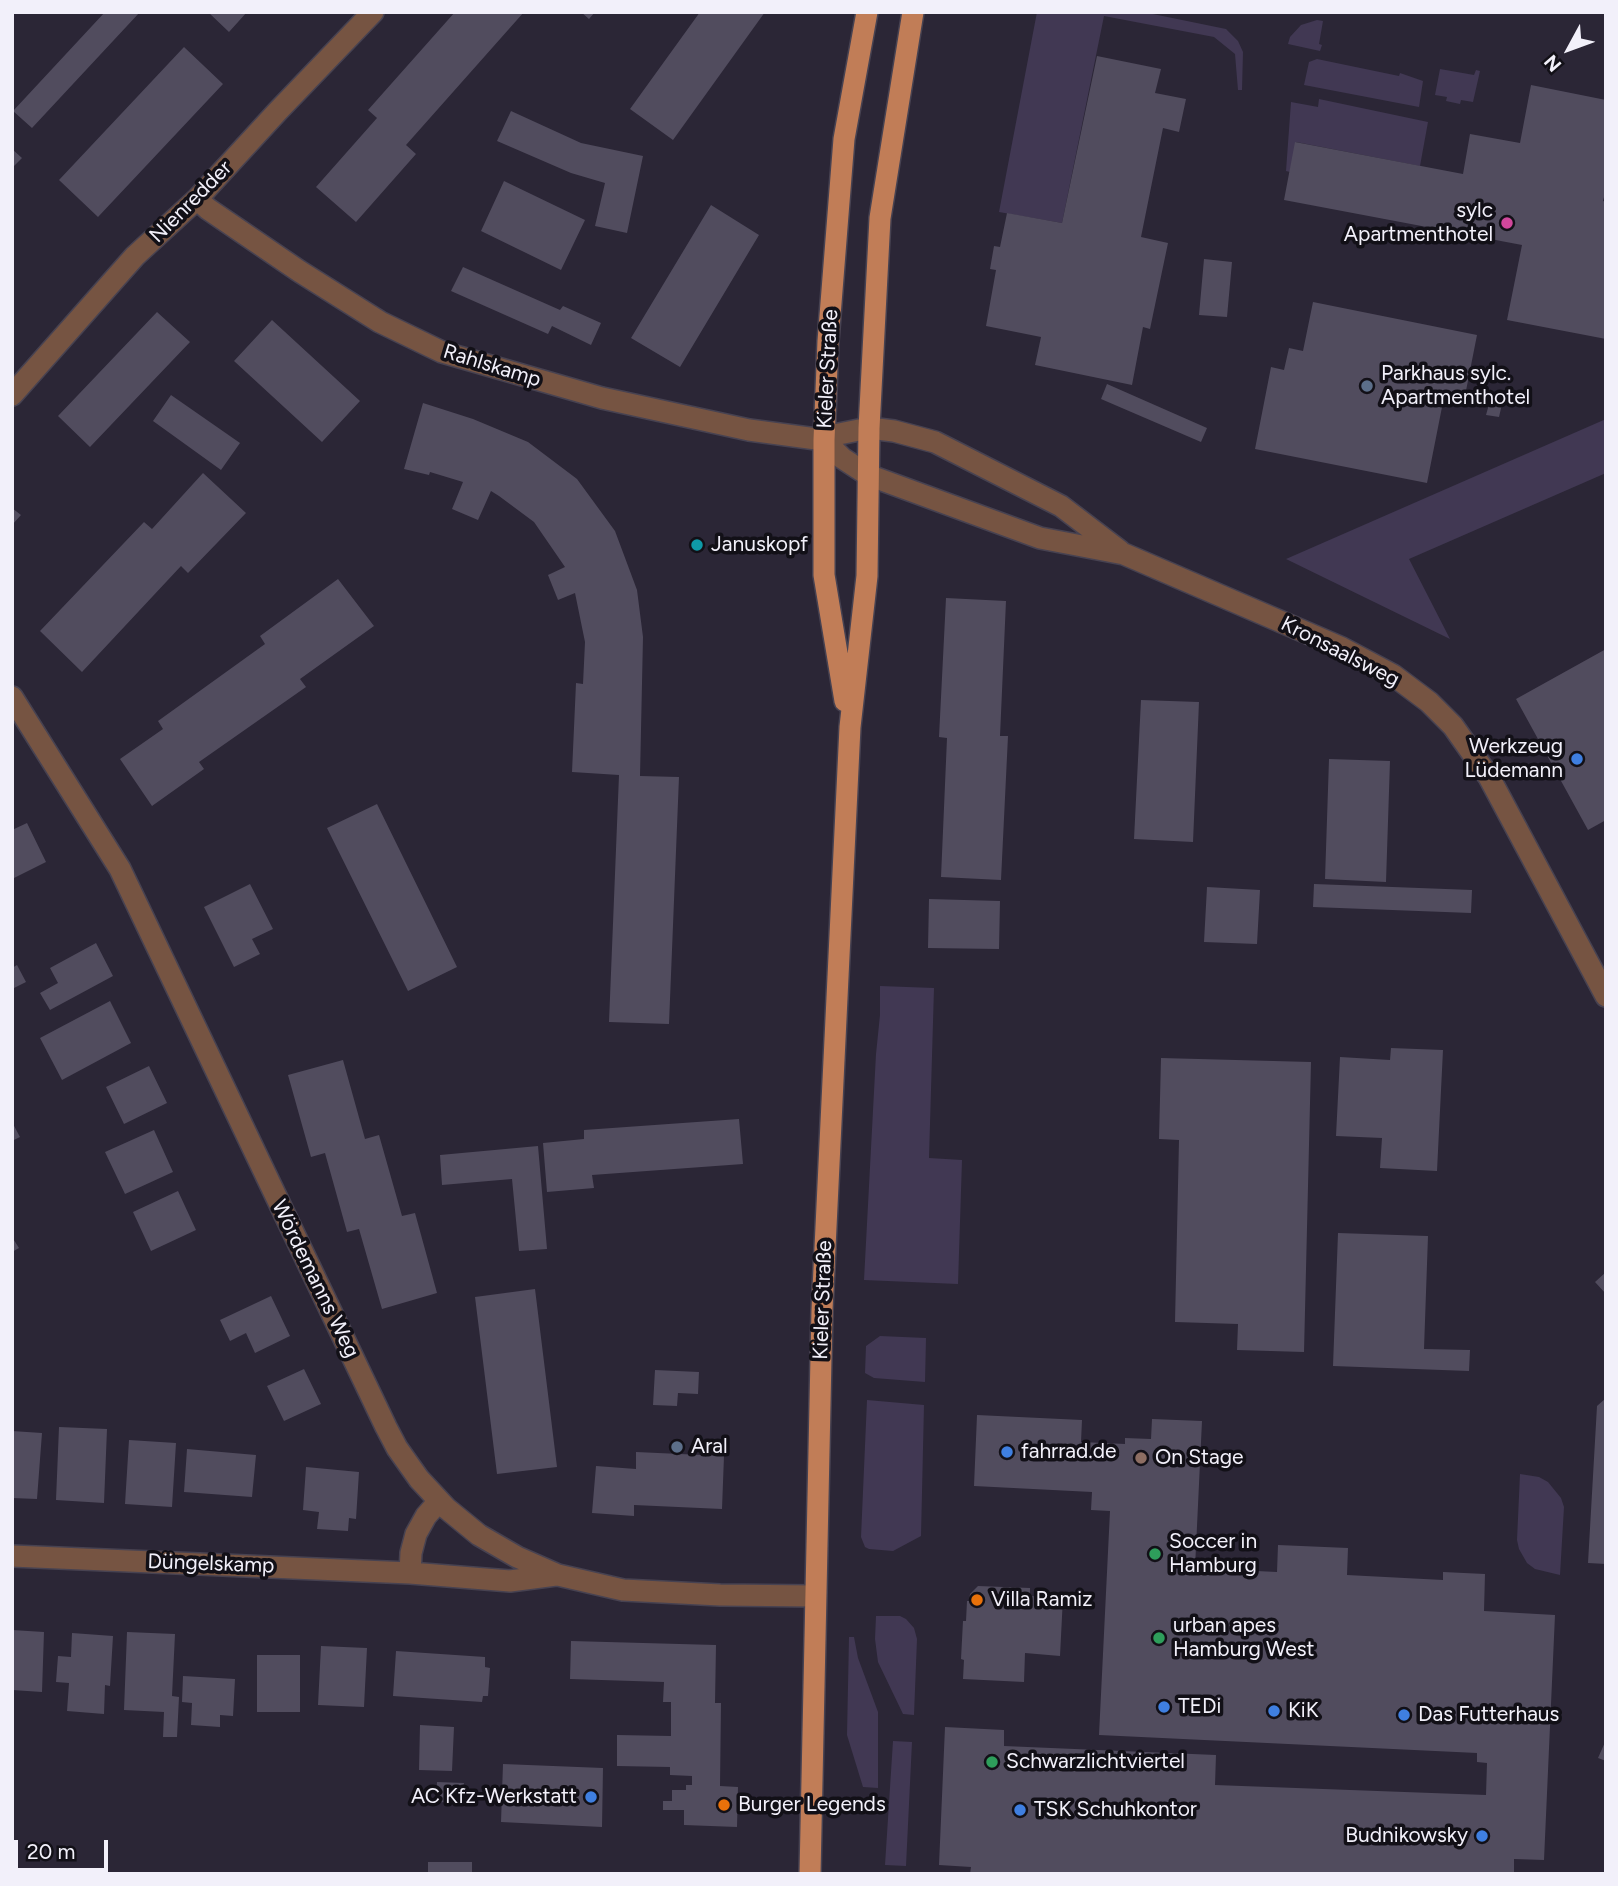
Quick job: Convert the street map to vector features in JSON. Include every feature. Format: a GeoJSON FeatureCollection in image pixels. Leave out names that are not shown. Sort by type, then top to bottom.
{"type":"FeatureCollection","features":[{"type":"Feature","properties":{"kind":"main road","name":"Kieler Straße"},"geometry":{"type":"LineString","coordinates":[[850,727],[824,575],[824,440],[828,341],[844,139],[867,12]]}},
{"type":"Feature","properties":{"kind":"main road","name":"Kieler Straße"},"geometry":{"type":"LineString","coordinates":[[810,1874],[822,1310],[850,727],[867,576],[869,428],[880,218],[913,12]]}},
{"type":"Feature","properties":{"kind":"street","name":"Nienredder"},"geometry":{"type":"LineString","coordinates":[[12,395],[135,256],[197,199],[373,12]]}},
{"type":"Feature","properties":{"kind":"street","name":"Rahlskamp"},"geometry":{"type":"LineString","coordinates":[[197,199],[219,217],[380,322],[442,352],[602,398],[748,430],[824,440]]}},
{"type":"Feature","properties":{"kind":"street","name":"Kronsaalsweg"},"geometry":{"type":"LineString","coordinates":[[1124,554],[1061,506],[935,442],[894,431],[869,428],[824,440],[842,458],[868,475],[1040,538],[1124,554],[1342,648],[1393,675],[1429,702],[1453,726],[1489,777],[1606,996]]}},
{"type":"Feature","properties":{"kind":"street","name":"Wördemanns Weg"},"geometry":{"type":"LineString","coordinates":[[12,697],[120,869],[386,1427],[408,1465],[439,1501],[479,1535],[498,1547],[558,1575],[622,1590],[815,1596]]}},
{"type":"Feature","properties":{"kind":"street"},"geometry":{"type":"LineString","coordinates":[[410,1573],[416,1534],[439,1501]]}},
{"type":"Feature","properties":{"kind":"street","name":"Düngelskamp"},"geometry":{"type":"LineString","coordinates":[[12,1556],[410,1573],[510,1581],[558,1575]]}},
{"type":"Feature","properties":{"kind":"shaded area"},"geometry":{"type":"Polygon","coordinates":[[[1037,12],[1143,12],[1226,29],[1238,41],[1243,52],[1242,90],[1238,90],[1235,54],[1214,37],[1104,16],[1062,223],[999,212],[1037,12]]]}},
{"type":"Feature","properties":{"kind":"shaded area"},"geometry":{"type":"Polygon","coordinates":[[[1323,21],[1320,51],[1288,44],[1290,37],[1301,25],[1323,21]]]}},
{"type":"Feature","properties":{"kind":"shaded area"},"geometry":{"type":"Polygon","coordinates":[[[1317,59],[1399,76],[1400,73],[1423,81],[1419,107],[1304,85],[1309,62],[1317,59]]]}},
{"type":"Feature","properties":{"kind":"shaded area"},"geometry":{"type":"Polygon","coordinates":[[[1440,69],[1474,75],[1476,70],[1480,71],[1473,102],[1461,100],[1460,104],[1446,101],[1447,97],[1435,95],[1440,69]]]}},
{"type":"Feature","properties":{"kind":"shaded area"},"geometry":{"type":"Polygon","coordinates":[[[1319,99],[1428,122],[1420,166],[1296,142],[1290,172],[1286,171],[1291,102],[1318,107],[1319,99]]]}},
{"type":"Feature","properties":{"kind":"shaded area"},"geometry":{"type":"Polygon","coordinates":[[[1606,419],[1606,473],[1409,559],[1450,639],[1286,559],[1606,419]]]}},
{"type":"Feature","properties":{"kind":"shaded area"},"geometry":{"type":"Polygon","coordinates":[[[880,986],[934,988],[929,1158],[962,1160],[958,1284],[864,1280],[880,986]]]}},
{"type":"Feature","properties":{"kind":"shaded area"},"geometry":{"type":"Polygon","coordinates":[[[880,1336],[926,1338],[925,1382],[874,1378],[865,1373],[866,1346],[880,1336]]]}},
{"type":"Feature","properties":{"kind":"shaded area"},"geometry":{"type":"Polygon","coordinates":[[[867,1400],[924,1405],[921,1536],[893,1551],[869,1549],[865,1547],[861,1537],[867,1400]]]}},
{"type":"Feature","properties":{"kind":"shaded area"},"geometry":{"type":"Polygon","coordinates":[[[1520,1474],[1539,1477],[1548,1482],[1561,1498],[1564,1507],[1560,1575],[1535,1569],[1527,1563],[1519,1549],[1517,1540],[1520,1474]]]}},
{"type":"Feature","properties":{"kind":"shaded area"},"geometry":{"type":"Polygon","coordinates":[[[876,1616],[900,1616],[914,1628],[917,1639],[914,1715],[903,1714],[878,1662],[876,1616]]]}},
{"type":"Feature","properties":{"kind":"shaded area"},"geometry":{"type":"Polygon","coordinates":[[[849,1637],[854,1637],[858,1658],[878,1712],[878,1788],[863,1787],[847,1735],[849,1637]]]}},
{"type":"Feature","properties":{"kind":"shaded area"},"geometry":{"type":"Polygon","coordinates":[[[893,1741],[912,1742],[906,1866],[885,1865],[893,1741]]]}},
{"type":"Feature","properties":{"kind":"building"},"geometry":{"type":"Polygon","coordinates":[[[105,12],[140,12],[32,128],[13,111],[105,12]]]}},
{"type":"Feature","properties":{"kind":"building"},"geometry":{"type":"Polygon","coordinates":[[[208,12],[247,12],[229,32],[208,12]]]}},
{"type":"Feature","properties":{"kind":"building"},"geometry":{"type":"Polygon","coordinates":[[[455,12],[524,12],[406,145],[416,154],[356,222],[316,187],[377,118],[368,110],[455,12]]]}},
{"type":"Feature","properties":{"kind":"building"},"geometry":{"type":"Polygon","coordinates":[[[581,12],[595,12],[589,19],[581,12]]]}},
{"type":"Feature","properties":{"kind":"building"},"geometry":{"type":"Polygon","coordinates":[[[700,12],[765,12],[673,140],[630,109],[700,12]]]}},
{"type":"Feature","properties":{"kind":"building"},"geometry":{"type":"Polygon","coordinates":[[[184,47],[223,84],[98,217],[59,180],[184,47]]]}},
{"type":"Feature","properties":{"kind":"building"},"geometry":{"type":"Polygon","coordinates":[[[1097,56],[1161,69],[1155,93],[1186,99],[1179,132],[1163,128],[1141,237],[1168,243],[1150,329],[1143,327],[1132,385],[1035,365],[1041,337],[986,326],[996,270],[990,269],[994,246],[1000,247],[1007,213],[1062,223],[1097,56]]]}},
{"type":"Feature","properties":{"kind":"building","name":"sylc Apartmenthotel"},"geometry":{"type":"Polygon","coordinates":[[[1531,85],[1606,100],[1606,189],[1603,201],[1606,202],[1606,339],[1507,320],[1522,245],[1284,200],[1295,142],[1463,174],[1470,134],[1520,143],[1531,85]]]}},
{"type":"Feature","properties":{"kind":"building"},"geometry":{"type":"Polygon","coordinates":[[[511,111],[581,143],[643,156],[627,233],[595,226],[605,183],[571,173],[497,141],[511,111]]]}},
{"type":"Feature","properties":{"kind":"building"},"geometry":{"type":"Polygon","coordinates":[[[12,149],[22,158],[12,168],[12,149]]]}},
{"type":"Feature","properties":{"kind":"building"},"geometry":{"type":"Polygon","coordinates":[[[504,181],[585,220],[561,270],[481,231],[504,181]]]}},
{"type":"Feature","properties":{"kind":"building"},"geometry":{"type":"Polygon","coordinates":[[[711,205],[759,235],[680,367],[631,338],[711,205]]]}},
{"type":"Feature","properties":{"kind":"building"},"geometry":{"type":"Polygon","coordinates":[[[1204,259],[1232,262],[1227,317],[1199,315],[1204,259]]]}},
{"type":"Feature","properties":{"kind":"building"},"geometry":{"type":"Polygon","coordinates":[[[463,267],[560,310],[563,306],[601,323],[591,345],[552,326],[548,334],[451,291],[463,267]]]}},
{"type":"Feature","properties":{"kind":"building","name":"Parkhaus sylc. Apartmenthotel"},"geometry":{"type":"Polygon","coordinates":[[[1313,302],[1477,335],[1463,406],[1443,402],[1427,483],[1255,449],[1271,367],[1284,370],[1289,348],[1303,351],[1313,302]]]}},
{"type":"Feature","properties":{"kind":"building"},"geometry":{"type":"Polygon","coordinates":[[[157,312],[190,342],[90,447],[58,416],[157,312]]]}},
{"type":"Feature","properties":{"kind":"building"},"geometry":{"type":"Polygon","coordinates":[[[272,320],[360,401],[322,442],[234,361],[272,320]]]}},
{"type":"Feature","properties":{"kind":"building"},"geometry":{"type":"Polygon","coordinates":[[[1107,384],[1207,428],[1201,442],[1101,399],[1107,384]]]}},
{"type":"Feature","properties":{"kind":"building"},"geometry":{"type":"Polygon","coordinates":[[[171,395],[240,443],[221,470],[153,421],[171,395]]]}},
{"type":"Feature","properties":{"kind":"building"},"geometry":{"type":"Polygon","coordinates":[[[1491,397],[1503,400],[1499,417],[1486,415],[1491,397]]]}},
{"type":"Feature","properties":{"kind":"building"},"geometry":{"type":"Polygon","coordinates":[[[423,403],[473,419],[528,442],[577,479],[615,531],[637,590],[643,637],[640,776],[679,777],[669,1024],[609,1022],[619,775],[572,772],[576,683],[583,684],[585,642],[575,593],[558,600],[548,575],[565,567],[534,522],[491,491],[478,520],[452,509],[463,482],[430,472],[429,475],[404,469],[423,403]]]}},
{"type":"Feature","properties":{"kind":"building"},"geometry":{"type":"Polygon","coordinates":[[[203,473],[246,513],[188,573],[181,566],[82,672],[40,631],[144,522],[152,529],[203,473]]]}},
{"type":"Feature","properties":{"kind":"building"},"geometry":{"type":"Polygon","coordinates":[[[12,508],[21,515],[12,525],[12,508]]]}},
{"type":"Feature","properties":{"kind":"building"},"geometry":{"type":"Polygon","coordinates":[[[338,579],[374,626],[300,679],[306,687],[199,762],[204,769],[152,806],[120,759],[163,729],[158,721],[265,644],[260,636],[338,579]]]}},
{"type":"Feature","properties":{"kind":"building"},"geometry":{"type":"Polygon","coordinates":[[[946,598],[1006,601],[1000,736],[1008,736],[1001,880],[941,877],[947,738],[939,737],[946,598]]]}},
{"type":"Feature","properties":{"kind":"building","name":"Werkzeug Lüdemann"},"geometry":{"type":"Polygon","coordinates":[[[1606,649],[1606,820],[1588,830],[1516,699],[1606,649]]]}},
{"type":"Feature","properties":{"kind":"building"},"geometry":{"type":"Polygon","coordinates":[[[1141,700],[1199,702],[1193,842],[1134,839],[1141,700]]]}},
{"type":"Feature","properties":{"kind":"building"},"geometry":{"type":"Polygon","coordinates":[[[1329,759],[1390,761],[1386,882],[1325,879],[1329,759]]]}},
{"type":"Feature","properties":{"kind":"building"},"geometry":{"type":"Polygon","coordinates":[[[377,804],[457,967],[408,991],[327,828],[377,804]]]}},
{"type":"Feature","properties":{"kind":"building"},"geometry":{"type":"Polygon","coordinates":[[[27,823],[46,862],[12,879],[12,830],[27,823]]]}},
{"type":"Feature","properties":{"kind":"building"},"geometry":{"type":"Polygon","coordinates":[[[250,884],[273,929],[252,939],[260,954],[234,967],[204,907],[250,884]]]}},
{"type":"Feature","properties":{"kind":"building"},"geometry":{"type":"Polygon","coordinates":[[[1314,884],[1472,890],[1471,913],[1313,907],[1314,884]]]}},
{"type":"Feature","properties":{"kind":"building"},"geometry":{"type":"Polygon","coordinates":[[[1207,887],[1260,890],[1257,944],[1204,942],[1207,887]]]}},
{"type":"Feature","properties":{"kind":"building"},"geometry":{"type":"Polygon","coordinates":[[[929,899],[1000,901],[999,949],[928,948],[929,899]]]}},
{"type":"Feature","properties":{"kind":"building"},"geometry":{"type":"Polygon","coordinates":[[[96,943],[113,976],[50,1010],[40,993],[58,983],[50,968],[96,943]]]}},
{"type":"Feature","properties":{"kind":"building"},"geometry":{"type":"Polygon","coordinates":[[[17,965],[26,982],[12,989],[12,968],[17,965]]]}},
{"type":"Feature","properties":{"kind":"building"},"geometry":{"type":"Polygon","coordinates":[[[110,1001],[131,1043],[62,1080],[40,1038],[110,1001]]]}},
{"type":"Feature","properties":{"kind":"building"},"geometry":{"type":"Polygon","coordinates":[[[1391,1048],[1443,1050],[1437,1171],[1380,1168],[1382,1138],[1336,1136],[1340,1057],[1390,1060],[1391,1048]]]}},
{"type":"Feature","properties":{"kind":"building"},"geometry":{"type":"Polygon","coordinates":[[[1161,1058],[1311,1062],[1304,1352],[1237,1350],[1238,1324],[1175,1322],[1179,1140],[1159,1139],[1161,1058]]]}},
{"type":"Feature","properties":{"kind":"building"},"geometry":{"type":"Polygon","coordinates":[[[343,1060],[365,1139],[379,1135],[402,1216],[415,1213],[437,1293],[382,1309],[359,1229],[347,1232],[325,1153],[311,1157],[288,1075],[343,1060]]]}},
{"type":"Feature","properties":{"kind":"building"},"geometry":{"type":"Polygon","coordinates":[[[149,1066],[167,1103],[124,1124],[106,1087],[149,1066]]]}},
{"type":"Feature","properties":{"kind":"building"},"geometry":{"type":"Polygon","coordinates":[[[739,1119],[743,1164],[592,1175],[594,1188],[547,1192],[543,1143],[584,1139],[584,1130],[739,1119]]]}},
{"type":"Feature","properties":{"kind":"building"},"geometry":{"type":"Polygon","coordinates":[[[12,1122],[20,1137],[12,1141],[12,1122]]]}},
{"type":"Feature","properties":{"kind":"building"},"geometry":{"type":"Polygon","coordinates":[[[154,1130],[173,1172],[125,1194],[105,1152],[154,1130]]]}},
{"type":"Feature","properties":{"kind":"building"},"geometry":{"type":"Polygon","coordinates":[[[538,1146],[547,1249],[519,1251],[512,1179],[442,1185],[440,1155],[538,1146]]]}},
{"type":"Feature","properties":{"kind":"building"},"geometry":{"type":"Polygon","coordinates":[[[178,1191],[196,1230],[151,1251],[133,1212],[178,1191]]]}},
{"type":"Feature","properties":{"kind":"building"},"geometry":{"type":"Polygon","coordinates":[[[1338,1233],[1428,1236],[1424,1349],[1470,1350],[1469,1371],[1333,1366],[1338,1233]]]}},
{"type":"Feature","properties":{"kind":"building"},"geometry":{"type":"Polygon","coordinates":[[[12,1237],[19,1248],[12,1252],[12,1237]]]}},
{"type":"Feature","properties":{"kind":"building"},"geometry":{"type":"Polygon","coordinates":[[[1606,1272],[1606,1294],[1595,1282],[1606,1272]]]}},
{"type":"Feature","properties":{"kind":"building"},"geometry":{"type":"Polygon","coordinates":[[[535,1289],[557,1467],[497,1474],[475,1297],[535,1289]]]}},
{"type":"Feature","properties":{"kind":"building"},"geometry":{"type":"Polygon","coordinates":[[[271,1296],[290,1336],[255,1353],[246,1333],[230,1341],[220,1320],[271,1296]]]}},
{"type":"Feature","properties":{"kind":"building"},"geometry":{"type":"Polygon","coordinates":[[[304,1369],[321,1404],[284,1421],[267,1386],[304,1369]]]}},
{"type":"Feature","properties":{"kind":"building"},"geometry":{"type":"Polygon","coordinates":[[[655,1370],[699,1372],[698,1394],[678,1393],[677,1406],[653,1405],[655,1370]]]}},
{"type":"Feature","properties":{"kind":"building"},"geometry":{"type":"Polygon","coordinates":[[[1606,1398],[1606,1564],[1588,1563],[1597,1406],[1606,1398]]]}},
{"type":"Feature","properties":{"kind":"building"},"geometry":{"type":"Polygon","coordinates":[[[977,1415],[1082,1420],[1081,1442],[1125,1444],[1125,1438],[1151,1439],[1152,1419],[1202,1421],[1195,1568],[1277,1572],[1278,1545],[1348,1548],[1347,1575],[1443,1580],[1443,1572],[1485,1574],[1484,1611],[1555,1615],[1544,1860],[1514,1859],[1514,1874],[970,1874],[971,1867],[939,1865],[945,1727],[1004,1730],[1004,1746],[1216,1755],[1215,1785],[1486,1795],[1487,1763],[1477,1762],[1477,1753],[1099,1735],[1110,1511],[1091,1510],[1092,1492],[974,1486],[977,1415]]]}},
{"type":"Feature","properties":{"kind":"building"},"geometry":{"type":"Polygon","coordinates":[[[59,1427],[107,1429],[104,1503],[56,1500],[59,1427]]]}},
{"type":"Feature","properties":{"kind":"building"},"geometry":{"type":"Polygon","coordinates":[[[12,1431],[42,1433],[37,1499],[12,1498],[12,1431]]]}},
{"type":"Feature","properties":{"kind":"building"},"geometry":{"type":"Polygon","coordinates":[[[129,1440],[176,1443],[172,1507],[125,1504],[129,1440]]]}},
{"type":"Feature","properties":{"kind":"building"},"geometry":{"type":"Polygon","coordinates":[[[187,1449],[256,1455],[252,1497],[184,1492],[187,1449]]]}},
{"type":"Feature","properties":{"kind":"building"},"geometry":{"type":"Polygon","coordinates":[[[636,1452],[724,1456],[722,1509],[634,1505],[634,1516],[592,1513],[596,1466],[636,1469],[636,1452]]]}},
{"type":"Feature","properties":{"kind":"building"},"geometry":{"type":"Polygon","coordinates":[[[306,1467],[359,1472],[356,1519],[349,1518],[348,1531],[317,1529],[319,1512],[303,1510],[306,1467]]]}},
{"type":"Feature","properties":{"kind":"building"},"geometry":{"type":"Polygon","coordinates":[[[978,1586],[1030,1588],[1030,1596],[1063,1597],[1060,1656],[1025,1653],[1024,1682],[963,1679],[963,1621],[966,1621],[970,1594],[978,1586]]]}},
{"type":"Feature","properties":{"kind":"building"},"geometry":{"type":"Polygon","coordinates":[[[12,1630],[44,1632],[42,1692],[12,1690],[12,1630]]]}},
{"type":"Feature","properties":{"kind":"building"},"geometry":{"type":"Polygon","coordinates":[[[127,1632],[175,1634],[172,1696],[179,1697],[177,1737],[163,1737],[164,1712],[124,1710],[127,1632]]]}},
{"type":"Feature","properties":{"kind":"building"},"geometry":{"type":"Polygon","coordinates":[[[72,1633],[113,1636],[110,1686],[105,1685],[104,1714],[67,1711],[69,1683],[56,1682],[58,1656],[71,1657],[72,1633]]]}},
{"type":"Feature","properties":{"kind":"building"},"geometry":{"type":"Polygon","coordinates":[[[571,1641],[716,1645],[715,1703],[721,1703],[720,1786],[738,1787],[737,1827],[684,1825],[684,1810],[663,1810],[663,1801],[672,1801],[672,1790],[686,1790],[686,1785],[692,1785],[692,1776],[670,1775],[670,1767],[617,1766],[617,1735],[671,1736],[671,1702],[663,1702],[664,1682],[570,1679],[571,1641]]]}},
{"type":"Feature","properties":{"kind":"building"},"geometry":{"type":"Polygon","coordinates":[[[321,1646],[367,1648],[364,1707],[318,1705],[321,1646]]]}},
{"type":"Feature","properties":{"kind":"building"},"geometry":{"type":"Polygon","coordinates":[[[396,1651],[485,1657],[485,1667],[490,1668],[488,1696],[483,1696],[482,1702],[393,1696],[396,1651]]]}},
{"type":"Feature","properties":{"kind":"building"},"geometry":{"type":"Polygon","coordinates":[[[257,1655],[300,1655],[300,1712],[257,1712],[257,1655]]]}},
{"type":"Feature","properties":{"kind":"building"},"geometry":{"type":"Polygon","coordinates":[[[183,1676],[235,1679],[233,1716],[220,1715],[220,1727],[191,1725],[192,1703],[182,1702],[183,1676]]]}},
{"type":"Feature","properties":{"kind":"building"},"geometry":{"type":"Polygon","coordinates":[[[420,1725],[454,1727],[452,1771],[419,1770],[420,1725]]]}},
{"type":"Feature","properties":{"kind":"building"},"geometry":{"type":"Polygon","coordinates":[[[1606,1740],[1606,1761],[1598,1758],[1606,1740]]]}},
{"type":"Feature","properties":{"kind":"building"},"geometry":{"type":"Polygon","coordinates":[[[503,1764],[603,1768],[602,1827],[501,1822],[503,1764]]]}},
{"type":"Feature","properties":{"kind":"building"},"geometry":{"type":"Polygon","coordinates":[[[437,1782],[464,1783],[463,1803],[436,1802],[437,1782]]]}},
{"type":"Feature","properties":{"kind":"building"},"geometry":{"type":"Polygon","coordinates":[[[428,1862],[472,1862],[472,1874],[428,1874],[428,1862]]]}},
{"type":"Feature","properties":{"kind":"place","name":"sylc Apartmenthotel"},"geometry":{"type":"Point","coordinates":[1507,223]}},
{"type":"Feature","properties":{"kind":"place","name":"Parkhaus sylc. Apartmenthotel"},"geometry":{"type":"Point","coordinates":[1367,386]}},
{"type":"Feature","properties":{"kind":"place","name":"Januskopf"},"geometry":{"type":"Point","coordinates":[697,545]}},
{"type":"Feature","properties":{"kind":"place","name":"Werkzeug Lüdemann"},"geometry":{"type":"Point","coordinates":[1577,759]}},
{"type":"Feature","properties":{"kind":"place","name":"Aral"},"geometry":{"type":"Point","coordinates":[677,1447]}},
{"type":"Feature","properties":{"kind":"place","name":"fahrrad.de"},"geometry":{"type":"Point","coordinates":[1007,1452]}},
{"type":"Feature","properties":{"kind":"place","name":"On Stage"},"geometry":{"type":"Point","coordinates":[1141,1458]}},
{"type":"Feature","properties":{"kind":"place","name":"Soccer in Hamburg"},"geometry":{"type":"Point","coordinates":[1155,1554]}},
{"type":"Feature","properties":{"kind":"place","name":"Villa Ramiz"},"geometry":{"type":"Point","coordinates":[977,1600]}},
{"type":"Feature","properties":{"kind":"place","name":"urban apes Hamburg West"},"geometry":{"type":"Point","coordinates":[1159,1638]}},
{"type":"Feature","properties":{"kind":"place","name":"TEDi"},"geometry":{"type":"Point","coordinates":[1164,1707]}},
{"type":"Feature","properties":{"kind":"place","name":"KiK"},"geometry":{"type":"Point","coordinates":[1274,1711]}},
{"type":"Feature","properties":{"kind":"place","name":"Das Futterhaus"},"geometry":{"type":"Point","coordinates":[1404,1715]}},
{"type":"Feature","properties":{"kind":"place","name":"Schwarzlichtviertel"},"geometry":{"type":"Point","coordinates":[992,1762]}},
{"type":"Feature","properties":{"kind":"place","name":"AC Kfz-Werkstatt"},"geometry":{"type":"Point","coordinates":[591,1797]}},
{"type":"Feature","properties":{"kind":"place","name":"Burger Legends"},"geometry":{"type":"Point","coordinates":[724,1805]}},
{"type":"Feature","properties":{"kind":"place","name":"TSK Schuhkontor"},"geometry":{"type":"Point","coordinates":[1020,1810]}},
{"type":"Feature","properties":{"kind":"place","name":"Budnikowsky"},"geometry":{"type":"Point","coordinates":[1482,1836]}}]}
